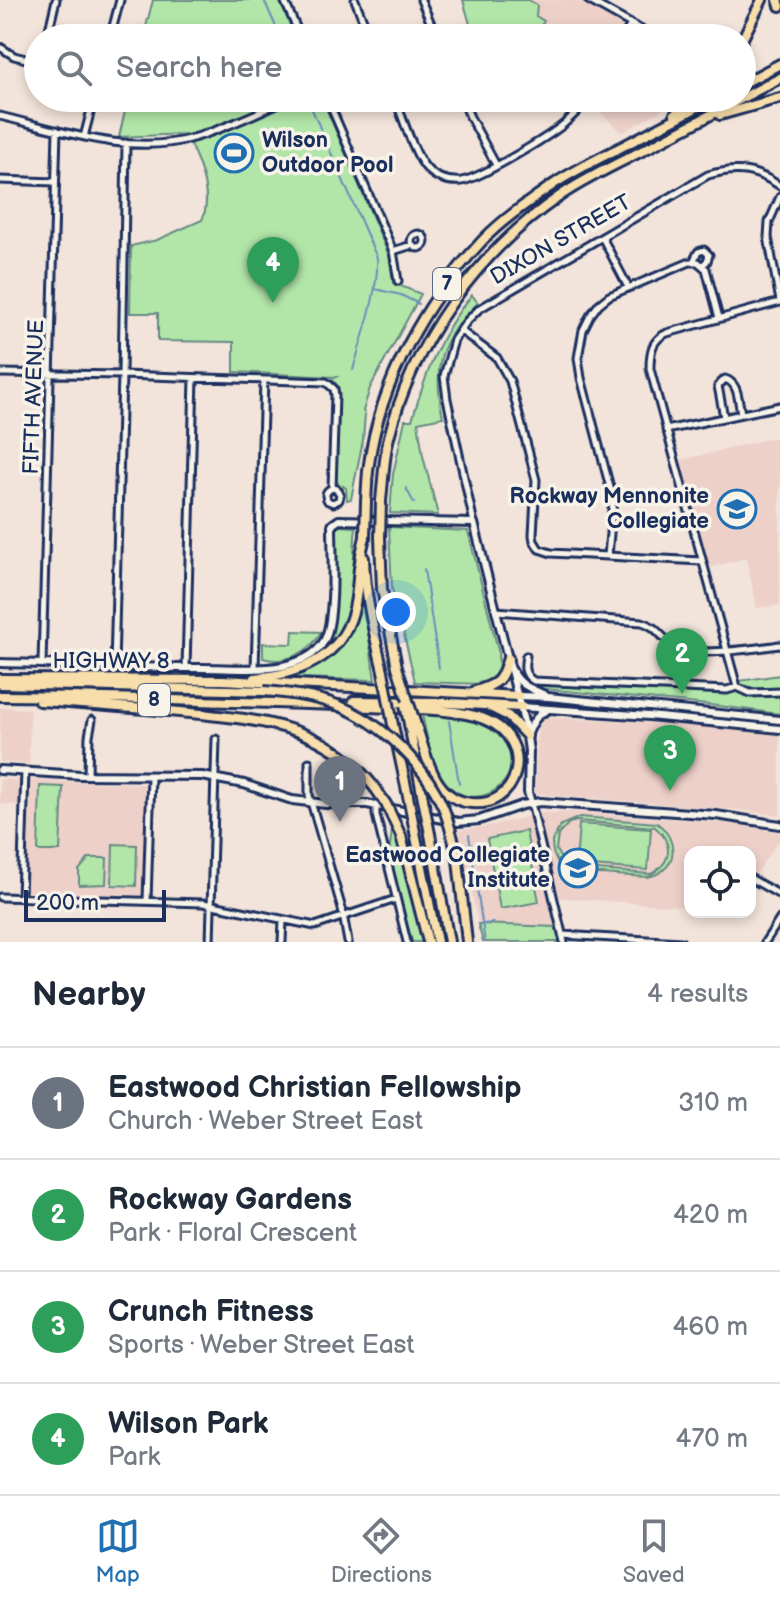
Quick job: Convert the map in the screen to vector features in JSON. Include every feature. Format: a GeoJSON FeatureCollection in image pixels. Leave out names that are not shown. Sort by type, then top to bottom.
{"type":"FeatureCollection","features":[{"type":"Feature","properties":{"kind":"highway"},"geometry":{"type":"LineString","coordinates":[[750,24],[762,0]]}},
{"type":"Feature","properties":{"kind":"highway"},"geometry":{"type":"LineString","coordinates":[[756,77],[780,64]]}},
{"type":"Feature","properties":{"kind":"highway","name":"7"},"geometry":{"type":"LineString","coordinates":[[756,91],[780,78]]}},
{"type":"Feature","properties":{"kind":"highway"},"geometry":{"type":"LineString","coordinates":[[756,105],[780,98]]}},
{"type":"Feature","properties":{"kind":"highway"},"geometry":{"type":"LineString","coordinates":[[631,142],[677,112]]}},
{"type":"Feature","properties":{"kind":"highway","name":"7"},"geometry":{"type":"LineString","coordinates":[[437,942],[366,590],[366,501],[374,436],[399,365],[416,331],[449,282],[485,238],[520,208],[581,167],[688,112]]}},
{"type":"Feature","properties":{"kind":"highway","name":"7"},"geometry":{"type":"LineString","coordinates":[[449,942],[413,724],[397,667],[382,589],[381,501],[388,444],[409,379],[427,341],[494,251],[528,219],[562,194],[715,112]]}},
{"type":"Feature","properties":{"kind":"highway"},"geometry":{"type":"LineString","coordinates":[[696,122],[731,112]]}},
{"type":"Feature","properties":{"kind":"highway"},"geometry":{"type":"LineString","coordinates":[[222,680],[289,673],[304,668],[335,646],[353,614],[365,537]]}},
{"type":"Feature","properties":{"kind":"highway"},"geometry":{"type":"LineString","coordinates":[[467,693],[498,683],[508,658]]}},
{"type":"Feature","properties":{"kind":"highway"},"geometry":{"type":"LineString","coordinates":[[222,680],[518,696]]}},
{"type":"Feature","properties":{"kind":"highway","name":"HIGHWAY 8"},"geometry":{"type":"LineString","coordinates":[[0,681],[222,680]]}},
{"type":"Feature","properties":{"kind":"highway"},"geometry":{"type":"LineString","coordinates":[[0,681],[289,693],[339,706],[360,717],[385,734],[420,769],[442,804],[458,860],[467,942]]}},
{"type":"Feature","properties":{"kind":"highway"},"geometry":{"type":"LineString","coordinates":[[1,696],[232,717],[282,726],[320,741],[355,765],[386,804],[401,836],[428,942]]}},
{"type":"Feature","properties":{"kind":"highway","name":"HIGHWAY 8"},"geometry":{"type":"LineString","coordinates":[[1,696],[305,703]]}},
{"type":"Feature","properties":{"kind":"highway"},"geometry":{"type":"LineString","coordinates":[[305,703],[397,701],[521,707]]}},
{"type":"Feature","properties":{"kind":"highway"},"geometry":{"type":"LineString","coordinates":[[305,703],[438,711],[483,718],[508,735],[516,751],[516,770],[510,786],[499,796],[482,803],[455,799],[434,777],[413,724]]}},
{"type":"Feature","properties":{"kind":"highway"},"geometry":{"type":"LineString","coordinates":[[486,705],[508,716],[527,736]]}},
{"type":"Feature","properties":{"kind":"main road"},"geometry":{"type":"LineString","coordinates":[[0,663],[186,668],[255,668],[291,664],[310,656],[328,633],[332,525],[335,521],[474,523]]}},
{"type":"Feature","properties":{"kind":"main road","name":"DIXON STREET"},"geometry":{"type":"LineString","coordinates":[[474,523],[527,736],[531,803]]}},
{"type":"Feature","properties":{"kind":"main road"},"geometry":{"type":"LineString","coordinates":[[511,669],[524,687],[548,697]]}},
{"type":"Feature","properties":{"kind":"main road"},"geometry":{"type":"LineString","coordinates":[[518,696],[780,720]]}},
{"type":"Feature","properties":{"kind":"main road"},"geometry":{"type":"LineString","coordinates":[[521,707],[780,729]]}},
{"type":"Feature","properties":{"kind":"main road"},"geometry":{"type":"LineString","coordinates":[[527,736],[536,718],[550,710]]}},
{"type":"Feature","properties":{"kind":"main road"},"geometry":{"type":"LineString","coordinates":[[0,770],[215,778],[292,800],[376,806],[458,822],[479,820],[540,802],[716,815],[780,825]]}},
{"type":"Feature","properties":{"kind":"street"},"geometry":{"type":"LineString","coordinates":[[50,24],[56,0]]}},
{"type":"Feature","properties":{"kind":"street"},"geometry":{"type":"LineString","coordinates":[[114,24],[120,0]]}},
{"type":"Feature","properties":{"kind":"street"},"geometry":{"type":"LineString","coordinates":[[284,0],[295,24]]}},
{"type":"Feature","properties":{"kind":"street"},"geometry":{"type":"LineString","coordinates":[[355,0],[364,24]]}},
{"type":"Feature","properties":{"kind":"street"},"geometry":{"type":"LineString","coordinates":[[421,0],[431,24]]}},
{"type":"Feature","properties":{"kind":"street"},"geometry":{"type":"LineString","coordinates":[[588,0],[631,24]]}},
{"type":"Feature","properties":{"kind":"street"},"geometry":{"type":"LineString","coordinates":[[0,47],[24,58]]}},
{"type":"Feature","properties":{"kind":"street"},"geometry":{"type":"LineString","coordinates":[[84,137],[90,112]]}},
{"type":"Feature","properties":{"kind":"street"},"geometry":{"type":"LineString","coordinates":[[0,116],[84,137],[126,143],[157,143],[194,138],[256,112]]}},
{"type":"Feature","properties":{"kind":"street"},"geometry":{"type":"LineString","coordinates":[[333,112],[393,251],[398,281]]}},
{"type":"Feature","properties":{"kind":"street"},"geometry":{"type":"LineString","coordinates":[[401,112],[421,161],[429,171],[443,180],[460,181],[473,178],[496,165],[561,126],[578,112]]}},
{"type":"Feature","properties":{"kind":"street"},"geometry":{"type":"LineString","coordinates":[[468,112],[496,165]]}},
{"type":"Feature","properties":{"kind":"street","name":"FIFTH AVENUE"},"geometry":{"type":"LineString","coordinates":[[42,664],[57,130]]}},
{"type":"Feature","properties":{"kind":"street"},"geometry":{"type":"LineString","coordinates":[[114,666],[126,143]]}},
{"type":"Feature","properties":{"kind":"street","name":"DIXON STREET"},"geometry":{"type":"LineString","coordinates":[[474,523],[444,376],[454,340],[479,309],[708,175],[741,170],[758,173],[780,186]]}},
{"type":"Feature","properties":{"kind":"street"},"geometry":{"type":"LineString","coordinates":[[0,180],[55,182]]}},
{"type":"Feature","properties":{"kind":"street"},"geometry":{"type":"LineString","coordinates":[[737,687],[650,369],[650,354],[659,337],[667,333],[780,302],[768,237],[769,222],[780,197]]}},
{"type":"Feature","properties":{"kind":"street"},"geometry":{"type":"LineString","coordinates":[[602,237],[628,287]]}},
{"type":"Feature","properties":{"kind":"street"},"geometry":{"type":"LineString","coordinates":[[393,251],[412,245]]}},
{"type":"Feature","properties":{"kind":"street"},"geometry":{"type":"LineString","coordinates":[[693,262],[698,252],[704,250],[709,255],[703,265]]}},
{"type":"Feature","properties":{"kind":"street"},"geometry":{"type":"LineString","coordinates":[[608,556],[613,499],[578,358],[579,344],[590,316],[609,296],[693,262],[706,269],[719,318]]}},
{"type":"Feature","properties":{"kind":"street"},"geometry":{"type":"LineString","coordinates":[[460,330],[497,358],[510,381],[536,480],[533,535],[536,546],[543,552],[701,561]]}},
{"type":"Feature","properties":{"kind":"street"},"geometry":{"type":"LineString","coordinates":[[0,373],[326,382],[332,386],[335,396],[332,488]]}},
{"type":"Feature","properties":{"kind":"street"},"geometry":{"type":"LineString","coordinates":[[186,668],[194,378]]}},
{"type":"Feature","properties":{"kind":"street"},"geometry":{"type":"LineString","coordinates":[[724,417],[718,386],[725,379],[735,386],[741,413]]}},
{"type":"Feature","properties":{"kind":"street"},"geometry":{"type":"LineString","coordinates":[[255,668],[264,380]]}},
{"type":"Feature","properties":{"kind":"street"},"geometry":{"type":"LineString","coordinates":[[666,430],[780,406]]}},
{"type":"Feature","properties":{"kind":"street"},"geometry":{"type":"LineString","coordinates":[[496,611],[642,622],[654,627],[676,648],[688,651],[727,651],[780,645]]}},
{"type":"Feature","properties":{"kind":"street"},"geometry":{"type":"LineString","coordinates":[[526,656],[524,668],[534,681],[727,690],[737,687],[750,693],[780,692]]}},
{"type":"Feature","properties":{"kind":"street"},"geometry":{"type":"LineString","coordinates":[[88,774],[92,720]]}},
{"type":"Feature","properties":{"kind":"street"},"geometry":{"type":"LineString","coordinates":[[210,942],[216,739]]}},
{"type":"Feature","properties":{"kind":"street"},"geometry":{"type":"LineString","coordinates":[[309,762],[309,795],[344,917],[348,942]]}},
{"type":"Feature","properties":{"kind":"street"},"geometry":{"type":"LineString","coordinates":[[21,898],[25,771]]}},
{"type":"Feature","properties":{"kind":"street"},"geometry":{"type":"LineString","coordinates":[[147,901],[151,776]]}},
{"type":"Feature","properties":{"kind":"street"},"geometry":{"type":"LineString","coordinates":[[531,803],[563,938],[681,942]]}},
{"type":"Feature","properties":{"kind":"street"},"geometry":{"type":"LineString","coordinates":[[376,806],[407,942]]}},
{"type":"Feature","properties":{"kind":"street"},"geometry":{"type":"LineString","coordinates":[[756,881],[780,895]]}},
{"type":"Feature","properties":{"kind":"street"},"geometry":{"type":"LineString","coordinates":[[0,897],[210,904],[315,926],[396,899]]}},
{"type":"Feature","properties":{"kind":"street"},"geometry":{"type":"LineString","coordinates":[[765,942],[780,919]]}},
{"type":"Feature","properties":{"kind":"street"},"geometry":{"type":"LineString","coordinates":[[282,942],[283,920]]}},
{"type":"Feature","properties":{"kind":"shaded area"},"geometry":{"type":"Polygon","coordinates":[[[463,0],[578,0],[622,24],[470,24],[463,0]]]}},
{"type":"Feature","properties":{"kind":"shaded area"},"geometry":{"type":"Polygon","coordinates":[[[600,112],[658,112],[622,133],[600,112]]]}},
{"type":"Feature","properties":{"kind":"shaded area","name":"Rockway Mennonite Collegiate"},"geometry":{"type":"Polygon","coordinates":[[[780,436],[780,605],[757,608],[746,558],[709,568],[681,460],[780,436]]]}},
{"type":"Feature","properties":{"kind":"shaded area"},"geometry":{"type":"Polygon","coordinates":[[[0,707],[30,709],[29,764],[0,762],[0,707]]]}},
{"type":"Feature","properties":{"kind":"shaded area"},"geometry":{"type":"Polygon","coordinates":[[[542,717],[780,733],[780,816],[537,794],[538,720],[542,717]]]}},
{"type":"Feature","properties":{"kind":"shaded area"},"geometry":{"type":"Polygon","coordinates":[[[0,779],[20,780],[20,805],[0,804],[0,779]]]}},
{"type":"Feature","properties":{"kind":"shaded area"},"geometry":{"type":"Polygon","coordinates":[[[30,780],[145,784],[143,895],[27,892],[30,780]]]}},
{"type":"Feature","properties":{"kind":"shaded area","name":"Eastwood Collegiate Institute"},"geometry":{"type":"Polygon","coordinates":[[[572,812],[729,823],[780,832],[780,839],[756,874],[756,846],[684,846],[684,907],[550,897],[557,927],[478,924],[459,830],[541,813],[572,812]]]}},
{"type":"Feature","properties":{"kind":"green space"},"geometry":{"type":"Polygon","coordinates":[[[153,0],[280,0],[290,24],[147,24],[153,0]]]}},
{"type":"Feature","properties":{"kind":"green space"},"geometry":{"type":"Polygon","coordinates":[[[463,0],[529,0],[537,5],[536,16],[544,21],[542,24],[470,24],[463,0]]]}},
{"type":"Feature","properties":{"kind":"green space"},"geometry":{"type":"Polygon","coordinates":[[[125,112],[328,112],[390,258],[393,283],[421,294],[370,388],[363,411],[363,440],[351,499],[347,500],[346,488],[343,486],[343,491],[336,480],[339,391],[332,379],[336,377],[234,372],[234,342],[158,341],[158,313],[130,313],[131,246],[157,240],[202,220],[206,199],[199,164],[185,134],[119,137],[125,112]]]}},
{"type":"Feature","properties":{"kind":"green space"},"geometry":{"type":"Polygon","coordinates":[[[472,295],[478,303],[455,329],[442,354],[438,383],[443,417],[418,422],[438,515],[390,513],[393,474],[405,420],[412,420],[443,339],[472,295]]]}},
{"type":"Feature","properties":{"kind":"green space"},"geometry":{"type":"Polygon","coordinates":[[[337,526],[356,527],[350,603],[341,631],[332,644],[306,663],[325,643],[333,620],[337,526]]]}},
{"type":"Feature","properties":{"kind":"green space"},"geometry":{"type":"Polygon","coordinates":[[[389,527],[468,531],[498,650],[499,675],[496,679],[485,684],[415,682],[392,589],[389,527]]]}},
{"type":"Feature","properties":{"kind":"green space"},"geometry":{"type":"Polygon","coordinates":[[[363,597],[375,680],[293,678],[322,664],[341,648],[353,627],[363,597]]]}},
{"type":"Feature","properties":{"kind":"green space"},"geometry":{"type":"Polygon","coordinates":[[[293,631],[321,632],[311,645],[296,655],[280,660],[263,658],[263,643],[292,644],[293,631]]]}},
{"type":"Feature","properties":{"kind":"green space"},"geometry":{"type":"Polygon","coordinates":[[[780,675],[780,714],[535,688],[536,685],[740,692],[739,681],[780,675]]]}},
{"type":"Feature","properties":{"kind":"green space"},"geometry":{"type":"Polygon","coordinates":[[[422,714],[472,720],[499,732],[510,746],[513,760],[501,786],[489,794],[474,797],[460,794],[446,783],[433,759],[422,714]]]}},
{"type":"Feature","properties":{"kind":"green space"},"geometry":{"type":"Polygon","coordinates":[[[40,786],[63,787],[60,851],[38,851],[40,786]]]}},
{"type":"Feature","properties":{"kind":"green space"},"geometry":{"type":"Polygon","coordinates":[[[580,817],[657,823],[670,838],[670,862],[665,869],[647,877],[568,872],[553,851],[552,841],[561,825],[580,817]],[[577,821],[569,823],[558,835],[556,850],[570,868],[651,874],[663,864],[668,852],[665,839],[655,827],[577,821]]]}},
{"type":"Feature","properties":{"kind":"green space"},"geometry":{"type":"Polygon","coordinates":[[[579,824],[651,829],[648,870],[576,865],[579,824]]]}},
{"type":"Feature","properties":{"kind":"green space"},"geometry":{"type":"Polygon","coordinates":[[[392,830],[400,847],[422,942],[412,942],[389,854],[392,830]]]}},
{"type":"Feature","properties":{"kind":"green space"},"geometry":{"type":"Polygon","coordinates":[[[526,831],[539,902],[500,909],[487,839],[526,831]]]}},
{"type":"Feature","properties":{"kind":"green space"},"geometry":{"type":"Polygon","coordinates":[[[113,844],[137,845],[136,886],[112,885],[113,844]]]}},
{"type":"Feature","properties":{"kind":"green space"},"geometry":{"type":"Polygon","coordinates":[[[89,858],[107,858],[106,884],[79,885],[79,870],[89,858]]]}},
{"type":"Feature","properties":{"kind":"green space"},"geometry":{"type":"Polygon","coordinates":[[[478,924],[557,927],[561,942],[483,942],[478,924]]]}},
{"type":"Feature","properties":{"kind":"waterway"},"geometry":{"type":"LineString","coordinates":[[264,0],[275,24]]}},
{"type":"Feature","properties":{"kind":"waterway"},"geometry":{"type":"LineString","coordinates":[[313,112],[377,258],[373,299],[353,370]]}},
{"type":"Feature","properties":{"kind":"waterway"},"geometry":{"type":"LineString","coordinates":[[375,289],[401,295],[419,304]]}},
{"type":"Feature","properties":{"kind":"waterway"},"geometry":{"type":"LineString","coordinates":[[406,488],[414,503]]}},
{"type":"Feature","properties":{"kind":"waterway"},"geometry":{"type":"LineString","coordinates":[[424,569],[439,668]]}},
{"type":"Feature","properties":{"kind":"waterway"},"geometry":{"type":"LineString","coordinates":[[449,721],[459,783]]}},
{"type":"Feature","properties":{"kind":"waterway"},"geometry":{"type":"LineString","coordinates":[[469,835],[485,942]]}},
{"type":"Feature","properties":{"kind":"waterway"},"geometry":{"type":"LineString","coordinates":[[483,924],[493,923]]}},
{"type":"Feature","properties":{"kind":"place","name":"Wilson Outdoor Pool"},"geometry":{"type":"Point","coordinates":[234,153]}},
{"type":"Feature","properties":{"kind":"place","name":"Wilson Park"},"geometry":{"type":"Point","coordinates":[273,303]}},
{"type":"Feature","properties":{"kind":"place","name":"Rockway Mennonite Collegiate"},"geometry":{"type":"Point","coordinates":[737,509]}},
{"type":"Feature","properties":{"kind":"place","name":"Rockway Gardens"},"geometry":{"type":"Point","coordinates":[682,694]}},
{"type":"Feature","properties":{"kind":"place","name":"Crunch Fitness"},"geometry":{"type":"Point","coordinates":[670,791]}},
{"type":"Feature","properties":{"kind":"place","name":"Eastwood Christian Fellowship"},"geometry":{"type":"Point","coordinates":[340,822]}},
{"type":"Feature","properties":{"kind":"place","name":"Eastwood Collegiate Institute"},"geometry":{"type":"Point","coordinates":[578,868]}}]}
